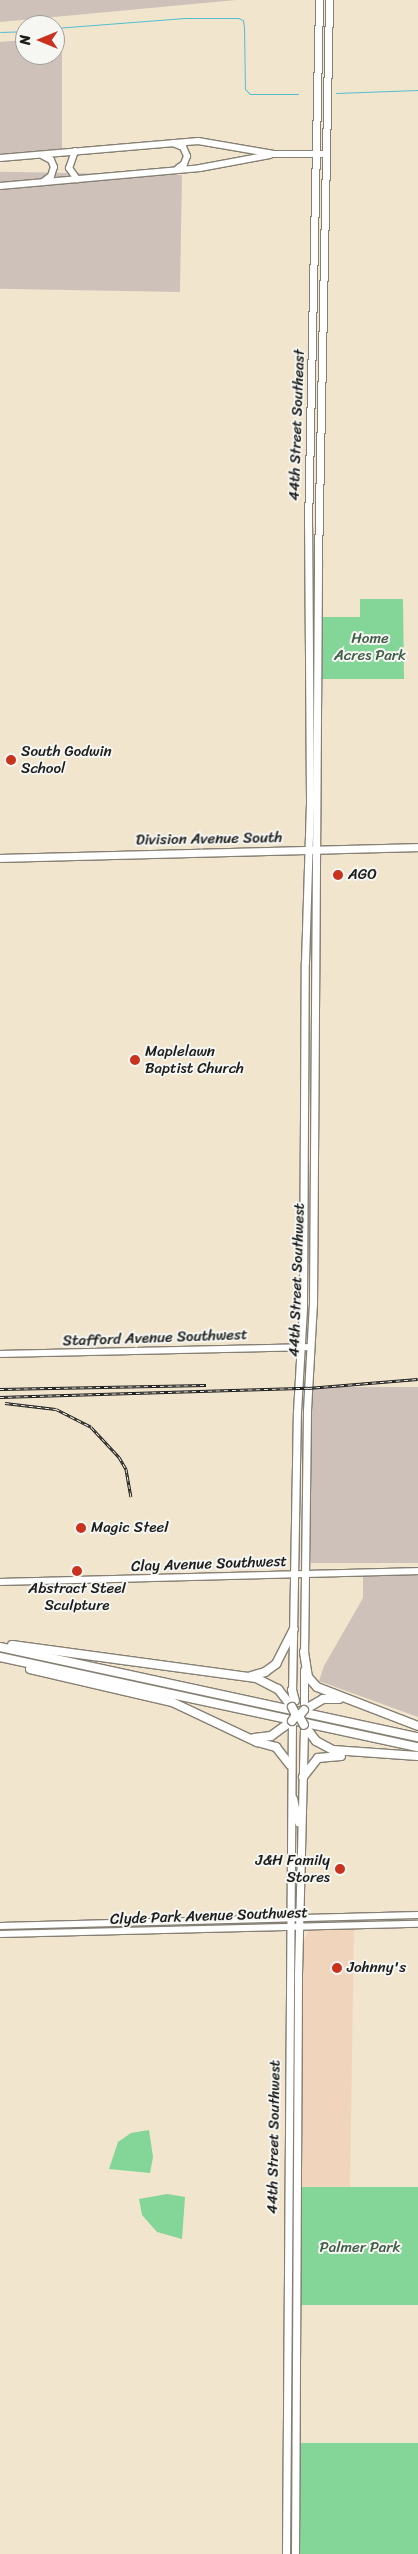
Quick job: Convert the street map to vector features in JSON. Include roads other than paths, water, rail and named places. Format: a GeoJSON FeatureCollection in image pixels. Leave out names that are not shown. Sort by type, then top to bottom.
{"type":"FeatureCollection","features":[{"type":"Feature","properties":{"kind":"highway"},"geometry":{"type":"LineString","coordinates":[[0,1643],[71,1655],[255,1676],[272,1667],[283,1654],[294,1629]]}},
{"type":"Feature","properties":{"kind":"highway"},"geometry":{"type":"LineString","coordinates":[[0,1647],[418,1738]]}},
{"type":"Feature","properties":{"kind":"highway"},"geometry":{"type":"LineString","coordinates":[[304,1652],[307,1672],[313,1684],[358,1704],[418,1726]]}},
{"type":"Feature","properties":{"kind":"highway"},"geometry":{"type":"LineString","coordinates":[[0,1658],[172,1702],[280,1750],[290,1766]]}},
{"type":"Feature","properties":{"kind":"highway"},"geometry":{"type":"LineString","coordinates":[[0,1658],[418,1747]]}},
{"type":"Feature","properties":{"kind":"highway"},"geometry":{"type":"LineString","coordinates":[[239,1675],[269,1682],[296,1712],[306,1730],[320,1744],[333,1750],[368,1754],[418,1756]]}},
{"type":"Feature","properties":{"kind":"highway"},"geometry":{"type":"LineString","coordinates":[[292,1690],[296,1712]]}},
{"type":"Feature","properties":{"kind":"highway"},"geometry":{"type":"LineString","coordinates":[[251,1738],[272,1736],[296,1712],[331,1698],[358,1704]]}},
{"type":"Feature","properties":{"kind":"highway"},"geometry":{"type":"LineString","coordinates":[[303,1777],[321,1757],[368,1754]]}},
{"type":"Feature","properties":{"kind":"main road","name":"44th Street Southeast"},"geometry":{"type":"LineString","coordinates":[[308,850],[307,570],[319,0]]}},
{"type":"Feature","properties":{"kind":"main road","name":"44th Street Southeast"},"geometry":{"type":"LineString","coordinates":[[317,850],[318,560],[324,362],[329,2]]}},
{"type":"Feature","properties":{"kind":"main road"},"geometry":{"type":"LineString","coordinates":[[318,67],[321,74],[328,77]]}},
{"type":"Feature","properties":{"kind":"main road"},"geometry":{"type":"LineString","coordinates":[[317,90],[324,92],[328,100]]}},
{"type":"Feature","properties":{"kind":"main road"},"geometry":{"type":"LineString","coordinates":[[315,234],[319,242],[326,245]]}},
{"type":"Feature","properties":{"kind":"main road"},"geometry":{"type":"LineString","coordinates":[[314,275],[325,287]]}},
{"type":"Feature","properties":{"kind":"main road"},"geometry":{"type":"LineString","coordinates":[[313,349],[321,354],[324,362]]}},
{"type":"Feature","properties":{"kind":"main road"},"geometry":{"type":"LineString","coordinates":[[308,549],[318,560]]}},
{"type":"Feature","properties":{"kind":"main road"},"geometry":{"type":"LineString","coordinates":[[307,570],[318,580]]}},
{"type":"Feature","properties":{"kind":"main road","name":"Division Avenue South"},"geometry":{"type":"LineString","coordinates":[[0,858],[418,847]]}},
{"type":"Feature","properties":{"kind":"main road","name":"44th Street Southwest"},"geometry":{"type":"LineString","coordinates":[[292,1690],[304,1177],[304,1015],[308,850]]}},
{"type":"Feature","properties":{"kind":"main road","name":"44th Street Southwest"},"geometry":{"type":"LineString","coordinates":[[286,2554],[290,1766],[304,1652],[314,1201],[317,850]]}},
{"type":"Feature","properties":{"kind":"main road"},"geometry":{"type":"LineString","coordinates":[[305,962],[316,974]]}},
{"type":"Feature","properties":{"kind":"main road"},"geometry":{"type":"LineString","coordinates":[[305,994],[315,1001]]}},
{"type":"Feature","properties":{"kind":"main road"},"geometry":{"type":"LineString","coordinates":[[304,1015],[315,1027]]}},
{"type":"Feature","properties":{"kind":"main road"},"geometry":{"type":"LineString","coordinates":[[304,1177],[308,1198],[314,1201]]}},
{"type":"Feature","properties":{"kind":"main road","name":"44th Street Southwest"},"geometry":{"type":"LineString","coordinates":[[295,2554],[299,1926],[306,1730]]}},
{"type":"Feature","properties":{"kind":"main road"},"geometry":{"type":"LineString","coordinates":[[290,1791],[301,1831]]}},
{"type":"Feature","properties":{"kind":"main road"},"geometry":{"type":"LineString","coordinates":[[290,1831],[295,1835],[301,1857]]}},
{"type":"Feature","properties":{"kind":"street"},"geometry":{"type":"LineString","coordinates":[[0,158],[198,141],[244,147],[274,154]]}},
{"type":"Feature","properties":{"kind":"street"},"geometry":{"type":"LineString","coordinates":[[171,142],[183,147],[187,156],[184,164],[172,171]]}},
{"type":"Feature","properties":{"kind":"street"},"geometry":{"type":"LineString","coordinates":[[244,147],[250,158]]}},
{"type":"Feature","properties":{"kind":"street"},"geometry":{"type":"LineString","coordinates":[[75,151],[68,163],[77,179]]}},
{"type":"Feature","properties":{"kind":"street"},"geometry":{"type":"LineString","coordinates":[[35,154],[49,157],[53,163],[53,173],[42,182]]}},
{"type":"Feature","properties":{"kind":"street"},"geometry":{"type":"LineString","coordinates":[[0,186],[172,171],[274,154],[327,154]]}},
{"type":"Feature","properties":{"kind":"street","name":"Stafford Avenue Southwest"},"geometry":{"type":"LineString","coordinates":[[0,1354],[311,1347]]}},
{"type":"Feature","properties":{"kind":"street","name":"Clay Avenue Southwest"},"geometry":{"type":"LineString","coordinates":[[0,1582],[305,1572],[418,1571]]}},
{"type":"Feature","properties":{"kind":"street","name":"Clyde Park Avenue Southwest"},"geometry":{"type":"LineString","coordinates":[[0,1926],[418,1915]]}},
{"type":"Feature","properties":{"kind":"street","name":"Clyde Park Avenue Southwest"},"geometry":{"type":"LineString","coordinates":[[0,1934],[418,1924]]}},
{"type":"Feature","properties":{"kind":"waterway"},"geometry":{"type":"LineString","coordinates":[[65,27],[185,18],[238,18],[243,20],[244,27],[245,89],[250,94],[298,94]]}},
{"type":"Feature","properties":{"kind":"waterway"},"geometry":{"type":"LineString","coordinates":[[0,32],[15,31]]}},
{"type":"Feature","properties":{"kind":"waterway"},"geometry":{"type":"LineString","coordinates":[[336,93],[418,90]]}},
{"type":"Feature","properties":{"kind":"railway"},"geometry":{"type":"LineString","coordinates":[[0,1397],[308,1388],[418,1379]]}},
{"type":"Feature","properties":{"kind":"railway"},"geometry":{"type":"LineString","coordinates":[[0,1389],[206,1385]]}},
{"type":"Feature","properties":{"kind":"railway"},"geometry":{"type":"LineString","coordinates":[[5,1403],[56,1409],[91,1427],[119,1457],[126,1469],[131,1497]]}},
{"type":"Feature","properties":{"kind":"place","name":"South Godwin School"},"geometry":{"type":"Point","coordinates":[11,760]}},
{"type":"Feature","properties":{"kind":"place","name":"AGO"},"geometry":{"type":"Point","coordinates":[338,875]}},
{"type":"Feature","properties":{"kind":"place","name":"Maplelawn Baptist Church"},"geometry":{"type":"Point","coordinates":[135,1060]}},
{"type":"Feature","properties":{"kind":"place","name":"Magic Steel"},"geometry":{"type":"Point","coordinates":[81,1528]}},
{"type":"Feature","properties":{"kind":"place","name":"Abstract Steel Sculpture"},"geometry":{"type":"Point","coordinates":[77,1571]}},
{"type":"Feature","properties":{"kind":"place","name":"J&H Family Stores"},"geometry":{"type":"Point","coordinates":[340,1869]}},
{"type":"Feature","properties":{"kind":"place","name":"Johnny's"},"geometry":{"type":"Point","coordinates":[337,1968]}},
{"type":"Feature","properties":{"kind":"park label","name":"Home Acres Park"},"geometry":{"type":"Point","coordinates":[370,646]}},
{"type":"Feature","properties":{"kind":"park label","name":"Palmer Park"},"geometry":{"type":"Point","coordinates":[360,2248]}}]}
